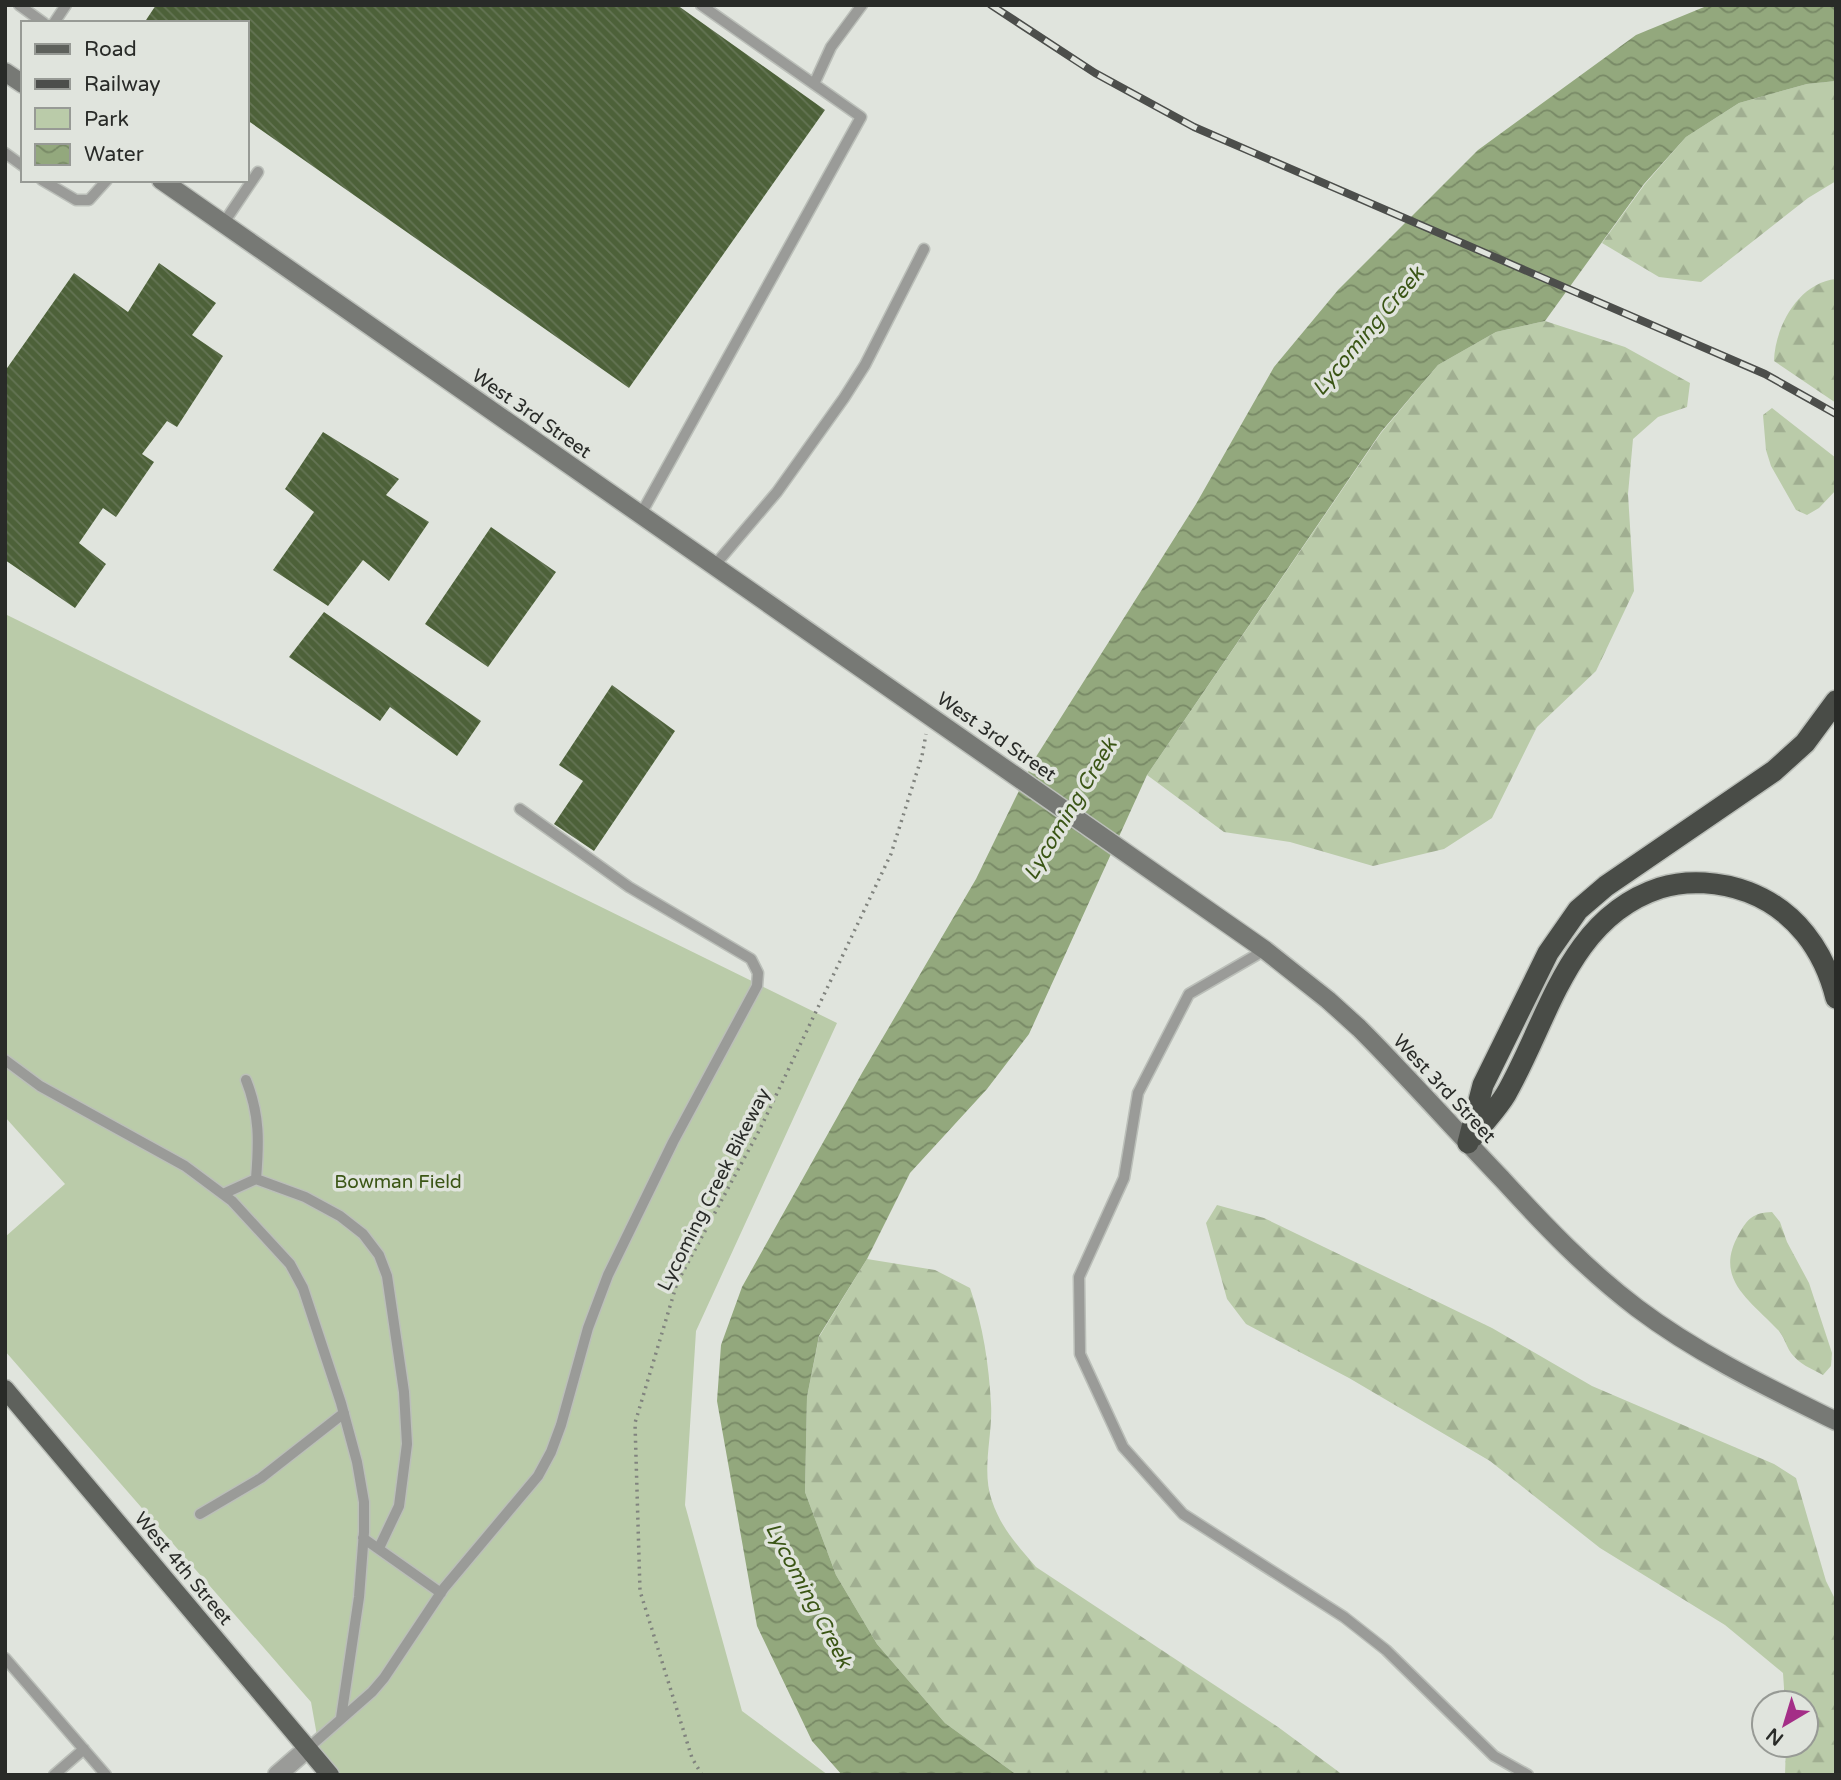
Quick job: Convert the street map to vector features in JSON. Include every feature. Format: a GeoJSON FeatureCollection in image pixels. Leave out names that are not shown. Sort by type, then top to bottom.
{"type":"FeatureCollection","features":[{"type":"Feature","properties":{"kind":"highway"},"geometry":{"type":"LineString","coordinates":[[1468,1143],[1483,1085],[1548,953],[1567,923],[1590,898],[1606,886],[1774,771],[1805,743],[1836,701]]}},
{"type":"Feature","properties":{"kind":"highway"},"geometry":{"type":"LineString","coordinates":[[1468,1143],[1505,1096],[1570,964],[1586,938],[1620,906],[1651,891],[1683,883],[1719,884],[1766,900],[1790,918],[1811,940],[1826,966],[1836,998]]}},
{"type":"Feature","properties":{"kind":"main road","name":"West 3rd Street"},"geometry":{"type":"LineString","coordinates":[[164,182],[1265,950],[1359,1028],[1558,1239],[1637,1308],[1716,1359],[1836,1421]]}},
{"type":"Feature","properties":{"kind":"main road","name":"West 4th Street"},"geometry":{"type":"LineString","coordinates":[[5,1389],[206,1625],[318,1765]]}},
{"type":"Feature","properties":{"kind":"street"},"geometry":{"type":"LineString","coordinates":[[277,1775],[318,1765]]}},
{"type":"Feature","properties":{"kind":"lane"},"geometry":{"type":"LineString","coordinates":[[19,5],[41,21]]}},
{"type":"Feature","properties":{"kind":"lane"},"geometry":{"type":"LineString","coordinates":[[55,21],[66,5]]}},
{"type":"Feature","properties":{"kind":"lane"},"geometry":{"type":"LineString","coordinates":[[641,514],[861,117],[701,5]]}},
{"type":"Feature","properties":{"kind":"lane"},"geometry":{"type":"LineString","coordinates":[[814,84],[831,47],[862,5]]}},
{"type":"Feature","properties":{"kind":"lane"},"geometry":{"type":"LineString","coordinates":[[5,153],[21,165]]}},
{"type":"Feature","properties":{"kind":"lane"},"geometry":{"type":"LineString","coordinates":[[223,224],[258,172]]}},
{"type":"Feature","properties":{"kind":"lane"},"geometry":{"type":"LineString","coordinates":[[45,182],[76,200],[89,200],[105,182]]}},
{"type":"Feature","properties":{"kind":"lane"},"geometry":{"type":"LineString","coordinates":[[715,565],[777,492],[866,365],[924,249]]}},
{"type":"Feature","properties":{"kind":"lane"},"geometry":{"type":"LineString","coordinates":[[341,1719],[384,1678],[441,1593],[538,1476],[561,1425],[588,1328],[608,1275],[673,1142],[757,986],[758,973],[751,959],[629,887],[520,809]]}},
{"type":"Feature","properties":{"kind":"lane"},"geometry":{"type":"LineString","coordinates":[[1265,950],[1189,994],[1138,1093],[1124,1178],[1079,1277],[1080,1353],[1123,1447],[1183,1514],[1345,1617],[1386,1650],[1494,1756],[1528,1775]]}},
{"type":"Feature","properties":{"kind":"lane"},"geometry":{"type":"LineString","coordinates":[[5,1060],[40,1086],[185,1166],[223,1194],[290,1264],[303,1288],[344,1413],[364,1502],[352,1654],[341,1719],[318,1765]]}},
{"type":"Feature","properties":{"kind":"lane"},"geometry":{"type":"LineString","coordinates":[[246,1080],[256,1104],[259,1143],[256,1179]]}},
{"type":"Feature","properties":{"kind":"lane"},"geometry":{"type":"LineString","coordinates":[[223,1194],[256,1179],[305,1197],[340,1216],[363,1234],[379,1255],[387,1276],[404,1392],[407,1444],[399,1506],[379,1548]]}},
{"type":"Feature","properties":{"kind":"lane"},"geometry":{"type":"LineString","coordinates":[[200,1514],[261,1478],[344,1413]]}},
{"type":"Feature","properties":{"kind":"lane"},"geometry":{"type":"LineString","coordinates":[[363,1538],[441,1593]]}},
{"type":"Feature","properties":{"kind":"lane"},"geometry":{"type":"LineString","coordinates":[[5,1658],[106,1775]]}},
{"type":"Feature","properties":{"kind":"lane"},"geometry":{"type":"LineString","coordinates":[[54,1775],[84,1749]]}},
{"type":"Feature","properties":{"kind":"path","name":"Lycoming Creek Bikeway"},"geometry":{"type":"LineString","coordinates":[[702,1775],[692,1758],[640,1591],[635,1423],[677,1283],[761,1129],[891,854],[922,756],[929,714]]}},
{"type":"Feature","properties":{"kind":"green space"},"geometry":{"type":"Polygon","coordinates":[[[1836,81],[1836,181],[1808,198],[1701,282],[1659,277],[1602,243],[1645,184],[1686,137],[1739,103],[1807,84],[1836,81]]]}},
{"type":"Feature","properties":{"kind":"green space"},"geometry":{"type":"Polygon","coordinates":[[[1836,279],[1836,403],[1774,361],[1779,334],[1791,309],[1810,289],[1822,282],[1836,279]]]}},
{"type":"Feature","properties":{"kind":"green space"},"geometry":{"type":"Polygon","coordinates":[[[1545,321],[1625,347],[1690,383],[1687,407],[1658,417],[1633,439],[1628,494],[1634,591],[1596,671],[1537,727],[1492,818],[1444,849],[1373,866],[1290,842],[1224,832],[1147,775],[1381,433],[1438,365],[1496,332],[1545,321]]]}},
{"type":"Feature","properties":{"kind":"green space"},"geometry":{"type":"Polygon","coordinates":[[[1772,408],[1836,458],[1836,490],[1819,508],[1807,515],[1796,510],[1771,466],[1766,450],[1763,415],[1772,408]]]}},
{"type":"Feature","properties":{"kind":"green space","name":"Bowman Field"},"geometry":{"type":"Polygon","coordinates":[[[5,614],[837,1023],[696,1331],[685,1505],[742,1711],[828,1775],[324,1775],[311,1702],[5,1351],[5,1237],[65,1184],[5,1117],[5,614]]]}},
{"type":"Feature","properties":{"kind":"green space"},"geometry":{"type":"Polygon","coordinates":[[[1217,1205],[1264,1218],[1492,1328],[1592,1386],[1774,1464],[1796,1478],[1826,1581],[1836,1601],[1836,1775],[1785,1775],[1786,1759],[1820,1759],[1820,1689],[1784,1689],[1783,1673],[1725,1625],[1600,1548],[1490,1461],[1349,1378],[1246,1324],[1227,1299],[1206,1223],[1217,1205]]]}},
{"type":"Feature","properties":{"kind":"green space"},"geometry":{"type":"Polygon","coordinates":[[[1772,1212],[1780,1222],[1787,1242],[1809,1283],[1832,1353],[1831,1366],[1823,1375],[1794,1357],[1780,1332],[1738,1288],[1733,1276],[1730,1264],[1732,1250],[1742,1229],[1748,1220],[1756,1215],[1772,1212]]]}},
{"type":"Feature","properties":{"kind":"green space"},"geometry":{"type":"Polygon","coordinates":[[[867,1259],[935,1270],[970,1288],[982,1331],[989,1375],[989,1489],[1005,1528],[1036,1567],[1278,1727],[1343,1775],[1017,1775],[945,1723],[877,1644],[836,1575],[805,1492],[807,1397],[819,1337],[867,1259]]]}},
{"type":"Feature","properties":{"kind":"water","name":"Lycoming Creek"},"geometry":{"type":"Polygon","coordinates":[[[1709,5],[1836,5],[1836,81],[1807,84],[1739,103],[1686,137],[1644,184],[1545,321],[1496,332],[1438,365],[1381,432],[1147,775],[1029,1034],[987,1089],[910,1173],[867,1259],[819,1336],[807,1397],[805,1492],[836,1575],[877,1644],[945,1723],[1017,1775],[842,1775],[812,1741],[757,1626],[717,1401],[721,1345],[742,1287],[862,1073],[976,879],[1034,760],[1196,504],[1274,367],[1338,290],[1478,150],[1636,35],[1709,5]]]}},
{"type":"Feature","properties":{"kind":"building"},"geometry":{"type":"Polygon","coordinates":[[[156,5],[677,5],[825,110],[629,388],[248,121],[248,21],[145,21],[156,5]]]}},
{"type":"Feature","properties":{"kind":"building"},"geometry":{"type":"Polygon","coordinates":[[[159,263],[216,303],[192,335],[223,356],[177,427],[167,421],[142,454],[154,462],[116,517],[103,508],[79,543],[106,564],[75,608],[5,560],[5,371],[74,273],[128,312],[159,263]]]}},
{"type":"Feature","properties":{"kind":"building"},"geometry":{"type":"Polygon","coordinates":[[[323,432],[399,479],[386,495],[429,522],[389,581],[363,560],[328,606],[273,570],[314,512],[285,489],[323,432]]]}},
{"type":"Feature","properties":{"kind":"building"},"geometry":{"type":"Polygon","coordinates":[[[491,527],[556,572],[488,667],[425,624],[491,527]]]}},
{"type":"Feature","properties":{"kind":"building"},"geometry":{"type":"Polygon","coordinates":[[[324,612],[481,721],[457,756],[390,707],[380,721],[289,657],[324,612]]]}},
{"type":"Feature","properties":{"kind":"building"},"geometry":{"type":"Polygon","coordinates":[[[612,685],[675,731],[594,851],[554,824],[583,781],[559,765],[612,685]]]}},
{"type":"Feature","properties":{"kind":"railway"},"geometry":{"type":"LineString","coordinates":[[991,5],[1095,73],[1194,127],[1765,374],[1836,414]]}}]}
